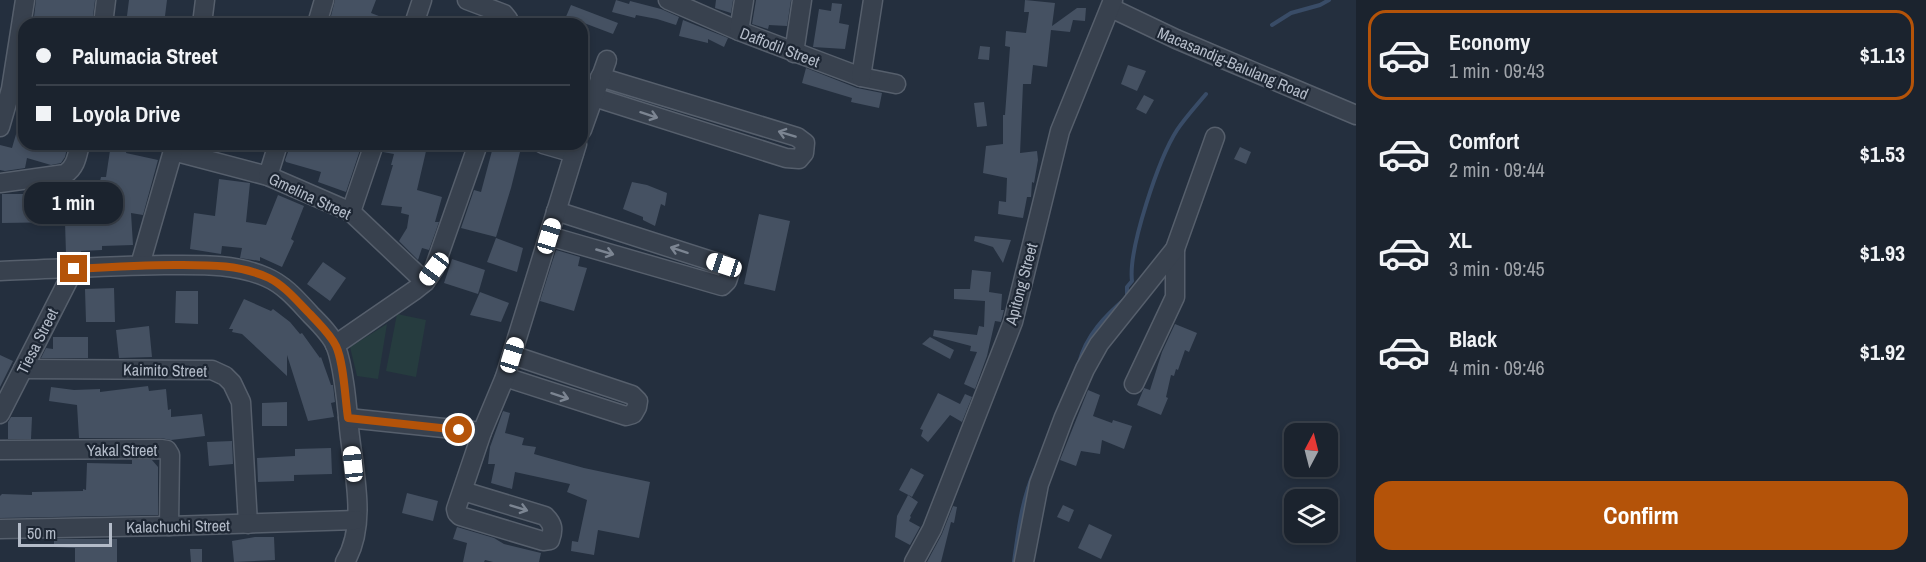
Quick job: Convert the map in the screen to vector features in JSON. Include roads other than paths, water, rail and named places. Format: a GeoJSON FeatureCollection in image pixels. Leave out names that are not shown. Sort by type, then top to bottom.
{"type":"FeatureCollection","features":[{"type":"Feature","properties":{"kind":"street"},"geometry":{"type":"LineString","coordinates":[[22,18],[25,0]]}},
{"type":"Feature","properties":{"kind":"street"},"geometry":{"type":"LineString","coordinates":[[104,18],[106,0]]}},
{"type":"Feature","properties":{"kind":"street"},"geometry":{"type":"LineString","coordinates":[[202,18],[205,0]]}},
{"type":"Feature","properties":{"kind":"street"},"geometry":{"type":"LineString","coordinates":[[319,18],[324,0]]}},
{"type":"Feature","properties":{"kind":"street"},"geometry":{"type":"LineString","coordinates":[[416,18],[422,0]]}},
{"type":"Feature","properties":{"kind":"street"},"geometry":{"type":"LineString","coordinates":[[467,0],[504,14],[506,18]]}},
{"type":"Feature","properties":{"kind":"street","name":"Daffodil Street"},"geometry":{"type":"LineString","coordinates":[[668,0],[794,53],[861,77],[896,84]]}},
{"type":"Feature","properties":{"kind":"street"},"geometry":{"type":"LineString","coordinates":[[740,31],[744,0]]}},
{"type":"Feature","properties":{"kind":"street"},"geometry":{"type":"LineString","coordinates":[[794,53],[802,0]]}},
{"type":"Feature","properties":{"kind":"street"},"geometry":{"type":"LineString","coordinates":[[861,77],[873,0]]}},
{"type":"Feature","properties":{"kind":"street","name":"Macasandig-Balulang Road"},"geometry":{"type":"LineString","coordinates":[[1112,4],[1176,39],[1356,115]]}},
{"type":"Feature","properties":{"kind":"street","name":"Apitong Street"},"geometry":{"type":"LineString","coordinates":[[914,562],[932,529],[1013,322],[1060,131],[1112,4]]}},
{"type":"Feature","properties":{"kind":"street"},"geometry":{"type":"LineString","coordinates":[[0,127],[11,89],[18,44]]}},
{"type":"Feature","properties":{"kind":"street"},"geometry":{"type":"LineString","coordinates":[[588,114],[607,60]]}},
{"type":"Feature","properties":{"kind":"street"},"geometry":{"type":"LineString","coordinates":[[594,97],[786,158],[799,159],[804,153],[805,143],[797,137],[600,77]]}},
{"type":"Feature","properties":{"kind":"street"},"geometry":{"type":"LineString","coordinates":[[1024,562],[1039,484],[1085,369],[1099,344],[1175,249],[1215,138]]}},
{"type":"Feature","properties":{"kind":"street"},"geometry":{"type":"LineString","coordinates":[[0,183],[65,174],[75,163],[78,150]]}},
{"type":"Feature","properties":{"kind":"street"},"geometry":{"type":"LineString","coordinates":[[140,266],[173,150]]}},
{"type":"Feature","properties":{"kind":"street","name":"Gmelina Street"},"geometry":{"type":"LineString","coordinates":[[184,150],[268,176],[351,212],[425,282]]}},
{"type":"Feature","properties":{"kind":"street"},"geometry":{"type":"LineString","coordinates":[[268,176],[276,150]]}},
{"type":"Feature","properties":{"kind":"street"},"geometry":{"type":"LineString","coordinates":[[351,212],[372,150]]}},
{"type":"Feature","properties":{"kind":"street"},"geometry":{"type":"LineString","coordinates":[[335,345],[425,282],[434,269],[476,150]]}},
{"type":"Feature","properties":{"kind":"street"},"geometry":{"type":"LineString","coordinates":[[463,491],[545,516],[552,523],[553,532],[550,540],[543,542],[460,516],[456,509],[482,432],[505,377],[576,150]]}},
{"type":"Feature","properties":{"kind":"street"},"geometry":{"type":"LineString","coordinates":[[549,236],[722,286],[727,281],[730,272],[724,265],[556,211]]}},
{"type":"Feature","properties":{"kind":"street"},"geometry":{"type":"LineString","coordinates":[[1134,384],[1175,297],[1175,249]]}},
{"type":"Feature","properties":{"kind":"street"},"geometry":{"type":"LineString","coordinates":[[0,271],[215,265],[255,273],[284,288],[319,323],[335,345],[339,358],[356,494],[353,543],[345,562]]}},
{"type":"Feature","properties":{"kind":"street","name":"Tiesa Street"},"geometry":{"type":"LineString","coordinates":[[0,414],[74,269]]}},
{"type":"Feature","properties":{"kind":"street"},"geometry":{"type":"LineString","coordinates":[[505,377],[626,416],[633,414],[637,407],[638,400],[632,395],[512,355]]}},
{"type":"Feature","properties":{"kind":"street","name":"Kaimito Street"},"geometry":{"type":"LineString","coordinates":[[23,369],[212,370],[225,376],[232,383],[241,402],[248,524]]}},
{"type":"Feature","properties":{"kind":"street"},"geometry":{"type":"LineString","coordinates":[[348,418],[482,432]]}},
{"type":"Feature","properties":{"kind":"street","name":"Yakal Street"},"geometry":{"type":"LineString","coordinates":[[0,450],[166,450],[170,454],[169,526]]}},
{"type":"Feature","properties":{"kind":"street","name":"Kalachuchi Street"},"geometry":{"type":"LineString","coordinates":[[0,529],[356,520]]}},
{"type":"Feature","properties":{"kind":"waterway"},"geometry":{"type":"LineString","coordinates":[[1272,25],[1291,13],[1320,5],[1329,0]]}},
{"type":"Feature","properties":{"kind":"waterway"},"geometry":{"type":"LineString","coordinates":[[1079,363],[1091,335],[1111,311],[1127,297],[1127,287],[1132,281],[1132,266],[1140,227],[1162,161],[1177,130],[1206,94]]}},
{"type":"Feature","properties":{"kind":"waterway"},"geometry":{"type":"LineString","coordinates":[[1014,562],[1024,504],[1035,470]]}}]}
